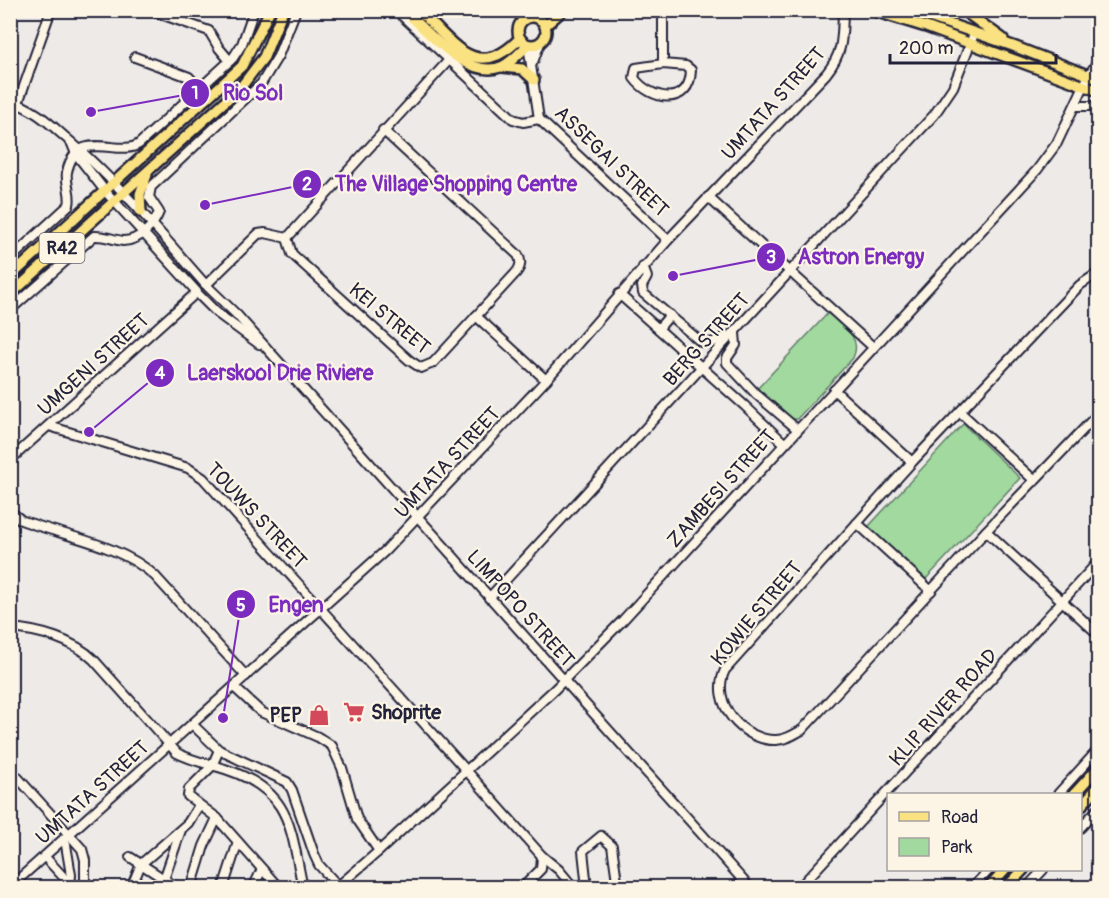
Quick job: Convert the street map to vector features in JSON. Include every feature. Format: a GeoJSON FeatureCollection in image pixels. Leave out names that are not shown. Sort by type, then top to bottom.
{"type":"FeatureCollection","features":[{"type":"Feature","properties":{"kind":"main road","name":"R42"},"geometry":{"type":"LineString","coordinates":[[10,277],[242,66],[270,10]]}},
{"type":"Feature","properties":{"kind":"main road","name":"R42"},"geometry":{"type":"LineString","coordinates":[[10,295],[251,76],[264,57],[283,10]]}},
{"type":"Feature","properties":{"kind":"main road"},"geometry":{"type":"LineString","coordinates":[[405,10],[464,63],[485,69],[500,67],[522,69],[534,80]]}},
{"type":"Feature","properties":{"kind":"main road"},"geometry":{"type":"LineString","coordinates":[[419,10],[460,50],[480,59],[500,56],[520,38]]}},
{"type":"Feature","properties":{"kind":"main road"},"geometry":{"type":"LineString","coordinates":[[528,45],[520,38],[518,29],[522,21],[547,10]]}},
{"type":"Feature","properties":{"kind":"main road"},"geometry":{"type":"LineString","coordinates":[[545,26],[563,10]]}},
{"type":"Feature","properties":{"kind":"main road"},"geometry":{"type":"LineString","coordinates":[[871,10],[926,27],[1013,46],[1094,77]]}},
{"type":"Feature","properties":{"kind":"main road"},"geometry":{"type":"LineString","coordinates":[[889,15],[900,14],[907,10],[923,13],[972,38],[1098,91]]}},
{"type":"Feature","properties":{"kind":"main road"},"geometry":{"type":"LineString","coordinates":[[907,10],[911,17],[926,27]]}},
{"type":"Feature","properties":{"kind":"main road"},"geometry":{"type":"LineString","coordinates":[[963,10],[982,26],[1013,46]]}},
{"type":"Feature","properties":{"kind":"main road"},"geometry":{"type":"LineString","coordinates":[[500,67],[512,60],[528,45],[540,43],[545,35],[545,26],[535,17]]}},
{"type":"Feature","properties":{"kind":"main road"},"geometry":{"type":"LineString","coordinates":[[141,212],[140,191],[150,170]]}},
{"type":"Feature","properties":{"kind":"main road"},"geometry":{"type":"LineString","coordinates":[[1076,793],[1098,768]]}},
{"type":"Feature","properties":{"kind":"main road"},"geometry":{"type":"LineString","coordinates":[[1082,805],[1098,787]]}},
{"type":"Feature","properties":{"kind":"main road"},"geometry":{"type":"LineString","coordinates":[[989,888],[1004,871]]}},
{"type":"Feature","properties":{"kind":"main road"},"geometry":{"type":"LineString","coordinates":[[1006,888],[1022,871]]}},
{"type":"Feature","properties":{"kind":"street"},"geometry":{"type":"LineString","coordinates":[[51,10],[14,102],[41,115],[78,152]]}},
{"type":"Feature","properties":{"kind":"street"},"geometry":{"type":"LineString","coordinates":[[10,259],[69,206],[67,175],[78,152],[102,145],[128,148],[139,144],[230,61],[242,44],[254,10]]}},
{"type":"Feature","properties":{"kind":"street"},"geometry":{"type":"LineString","coordinates":[[10,310],[94,236],[124,241],[142,234],[152,224],[159,212],[149,197],[151,187],[258,88],[275,62],[296,10]]}},
{"type":"Feature","properties":{"kind":"street"},"geometry":{"type":"LineString","coordinates":[[396,10],[513,119],[523,123],[539,119]]}},
{"type":"Feature","properties":{"kind":"street"},"geometry":{"type":"LineString","coordinates":[[663,10],[663,64]]}},
{"type":"Feature","properties":{"kind":"street","name":"UMTATA STREET"},"geometry":{"type":"LineString","coordinates":[[10,887],[322,609],[418,518],[546,380],[643,267],[775,130],[834,64],[842,46],[843,10]]}},
{"type":"Feature","properties":{"kind":"street"},"geometry":{"type":"LineString","coordinates":[[154,12],[209,32],[230,61]]}},
{"type":"Feature","properties":{"kind":"street","name":"BERG STREET"},"geometry":{"type":"LineString","coordinates":[[489,598],[934,115],[954,87],[972,38]]}},
{"type":"Feature","properties":{"kind":"street"},"geometry":{"type":"LineString","coordinates":[[532,69],[540,43]]}},
{"type":"Feature","properties":{"kind":"street","name":"ASSEGAI STREET"},"geometry":{"type":"LineString","coordinates":[[528,45],[539,119],[668,240]]}},
{"type":"Feature","properties":{"kind":"street"},"geometry":{"type":"LineString","coordinates":[[135,57],[189,77],[200,89]]}},
{"type":"Feature","properties":{"kind":"street"},"geometry":{"type":"LineString","coordinates":[[206,285],[255,236],[265,233],[286,237],[449,60]]}},
{"type":"Feature","properties":{"kind":"street","name":"ZAMBESI STREET"},"geometry":{"type":"LineString","coordinates":[[337,887],[564,680],[616,627],[1037,170],[1058,143],[1084,85],[1094,77],[1098,61]]}},
{"type":"Feature","properties":{"kind":"street"},"geometry":{"type":"LineString","coordinates":[[663,64],[686,66],[691,70],[689,82],[680,94],[665,98],[658,96],[648,92],[634,78],[636,68],[663,64]]}},
{"type":"Feature","properties":{"kind":"street"},"geometry":{"type":"LineString","coordinates":[[1075,106],[1098,106]]}},
{"type":"Feature","properties":{"kind":"street","name":"KEI STREET"},"geometry":{"type":"LineString","coordinates":[[286,237],[292,254],[418,368],[427,367],[433,363],[519,270],[520,258],[383,130]]}},
{"type":"Feature","properties":{"kind":"street","name":"LIMPOPO STREET"},"geometry":{"type":"LineString","coordinates":[[78,152],[123,192],[206,285],[237,315],[750,888]]}},
{"type":"Feature","properties":{"kind":"street","name":"LIMPOPO STREET"},"geometry":{"type":"LineString","coordinates":[[78,152],[114,202],[217,313],[268,350]]}},
{"type":"Feature","properties":{"kind":"street"},"geometry":{"type":"LineString","coordinates":[[708,197],[873,347]]}},
{"type":"Feature","properties":{"kind":"street"},"geometry":{"type":"LineString","coordinates":[[643,267],[647,275],[642,286],[643,293],[704,343],[711,343],[734,333],[736,345],[727,356],[727,361],[756,394],[797,429]]}},
{"type":"Feature","properties":{"kind":"street","name":"KOWIE STREET"},"geometry":{"type":"LineString","coordinates":[[1098,273],[1080,285],[912,462],[725,670],[722,680],[722,697],[725,707],[738,724],[756,736],[775,740],[787,738],[802,730],[1098,414]]}},
{"type":"Feature","properties":{"kind":"street","name":"UMGENI STREET"},"geometry":{"type":"LineString","coordinates":[[10,460],[198,293],[198,286],[206,285]]}},
{"type":"Feature","properties":{"kind":"street"},"geometry":{"type":"LineString","coordinates":[[619,294],[745,406],[784,444]]}},
{"type":"Feature","properties":{"kind":"street"},"geometry":{"type":"LineString","coordinates":[[658,328],[670,315]]}},
{"type":"Feature","properties":{"kind":"street"},"geometry":{"type":"LineString","coordinates":[[476,316],[546,380]]}},
{"type":"Feature","properties":{"kind":"street"},"geometry":{"type":"LineString","coordinates":[[834,390],[912,462]]}},
{"type":"Feature","properties":{"kind":"street"},"geometry":{"type":"LineString","coordinates":[[745,406],[756,394]]}},
{"type":"Feature","properties":{"kind":"street"},"geometry":{"type":"LineString","coordinates":[[960,412],[1035,481]]}},
{"type":"Feature","properties":{"kind":"street","name":"TOUWS STREET"},"geometry":{"type":"LineString","coordinates":[[49,426],[188,468],[198,474],[322,609],[542,856],[559,870],[574,888]]}},
{"type":"Feature","properties":{"kind":"street"},"geometry":{"type":"LineString","coordinates":[[10,511],[21,520],[128,556],[141,564],[163,584],[246,676]]}},
{"type":"Feature","properties":{"kind":"street"},"geometry":{"type":"LineString","coordinates":[[857,523],[931,591]]}},
{"type":"Feature","properties":{"kind":"street"},"geometry":{"type":"LineString","coordinates":[[986,531],[1098,634]]}},
{"type":"Feature","properties":{"kind":"street","name":"KLIP RIVER ROAD"},"geometry":{"type":"LineString","coordinates":[[799,888],[1098,562]]}},
{"type":"Feature","properties":{"kind":"street"},"geometry":{"type":"LineString","coordinates":[[10,628],[44,635],[84,650],[169,745],[184,757],[253,781],[272,797],[284,811],[295,841],[303,888]]}},
{"type":"Feature","properties":{"kind":"street"},"geometry":{"type":"LineString","coordinates":[[234,687],[261,712],[325,740],[332,746],[342,768],[360,825],[379,851]]}},
{"type":"Feature","properties":{"kind":"street"},"geometry":{"type":"LineString","coordinates":[[192,724],[219,750],[287,782],[317,861],[337,887]]}},
{"type":"Feature","properties":{"kind":"street"},"geometry":{"type":"LineString","coordinates":[[219,750],[212,765],[188,790],[188,796],[217,818],[279,888]]}},
{"type":"Feature","properties":{"kind":"street"},"geometry":{"type":"LineString","coordinates":[[1060,793],[1098,750]]}},
{"type":"Feature","properties":{"kind":"street"},"geometry":{"type":"LineString","coordinates":[[10,769],[84,854],[85,888]]}},
{"type":"Feature","properties":{"kind":"street"},"geometry":{"type":"LineString","coordinates":[[284,811],[297,804]]}},
{"type":"Feature","properties":{"kind":"street"},"geometry":{"type":"LineString","coordinates":[[131,888],[141,864],[188,823],[199,806]]}},
{"type":"Feature","properties":{"kind":"street"},"geometry":{"type":"LineString","coordinates":[[1082,826],[1098,809]]}},
{"type":"Feature","properties":{"kind":"street"},"geometry":{"type":"LineString","coordinates":[[191,888],[204,846],[217,818]]}},
{"type":"Feature","properties":{"kind":"street"},"geometry":{"type":"LineString","coordinates":[[162,883],[181,828]]}},
{"type":"Feature","properties":{"kind":"street"},"geometry":{"type":"LineString","coordinates":[[68,836],[70,882]]}},
{"type":"Feature","properties":{"kind":"street"},"geometry":{"type":"LineString","coordinates":[[588,888],[584,849],[599,836],[605,838],[612,846],[618,888]]}},
{"type":"Feature","properties":{"kind":"street"},"geometry":{"type":"LineString","coordinates":[[223,888],[238,842]]}},
{"type":"Feature","properties":{"kind":"street"},"geometry":{"type":"LineString","coordinates":[[522,888],[541,869],[542,856]]}},
{"type":"Feature","properties":{"kind":"street"},"geometry":{"type":"LineString","coordinates":[[45,857],[70,882]]}},
{"type":"Feature","properties":{"kind":"street"},"geometry":{"type":"LineString","coordinates":[[130,857],[162,883],[178,888]]}},
{"type":"Feature","properties":{"kind":"street"},"geometry":{"type":"LineString","coordinates":[[253,888],[262,869]]}},
{"type":"Feature","properties":{"kind":"street"},"geometry":{"type":"LineString","coordinates":[[972,888],[988,871]]}},
{"type":"Feature","properties":{"kind":"street"},"geometry":{"type":"LineString","coordinates":[[1026,888],[1042,871]]}},
{"type":"Feature","properties":{"kind":"street"},"geometry":{"type":"LineString","coordinates":[[70,882],[84,873]]}},
{"type":"Feature","properties":{"kind":"green space"},"geometry":{"type":"Polygon","coordinates":[[[828,313],[850,332],[855,344],[853,358],[797,419],[789,419],[757,389],[828,313]]]}},
{"type":"Feature","properties":{"kind":"green space"},"geometry":{"type":"Polygon","coordinates":[[[963,424],[1020,478],[926,579],[868,527],[963,424]]]}},
{"type":"Feature","properties":{"kind":"place","name":"Rio Sol"},"geometry":{"type":"Point","coordinates":[91,112]}},
{"type":"Feature","properties":{"kind":"place","name":"The Village Shopping Centre"},"geometry":{"type":"Point","coordinates":[205,205]}},
{"type":"Feature","properties":{"kind":"place","name":"Astron Energy"},"geometry":{"type":"Point","coordinates":[673,276]}},
{"type":"Feature","properties":{"kind":"place","name":"Laerskool Drie Riviere"},"geometry":{"type":"Point","coordinates":[89,432]}},
{"type":"Feature","properties":{"kind":"place","name":"Shoprite"},"geometry":{"type":"Point","coordinates":[354,712]}},
{"type":"Feature","properties":{"kind":"place","name":"PEP"},"geometry":{"type":"Point","coordinates":[319,715]}},
{"type":"Feature","properties":{"kind":"place","name":"Engen"},"geometry":{"type":"Point","coordinates":[223,718]}}]}
